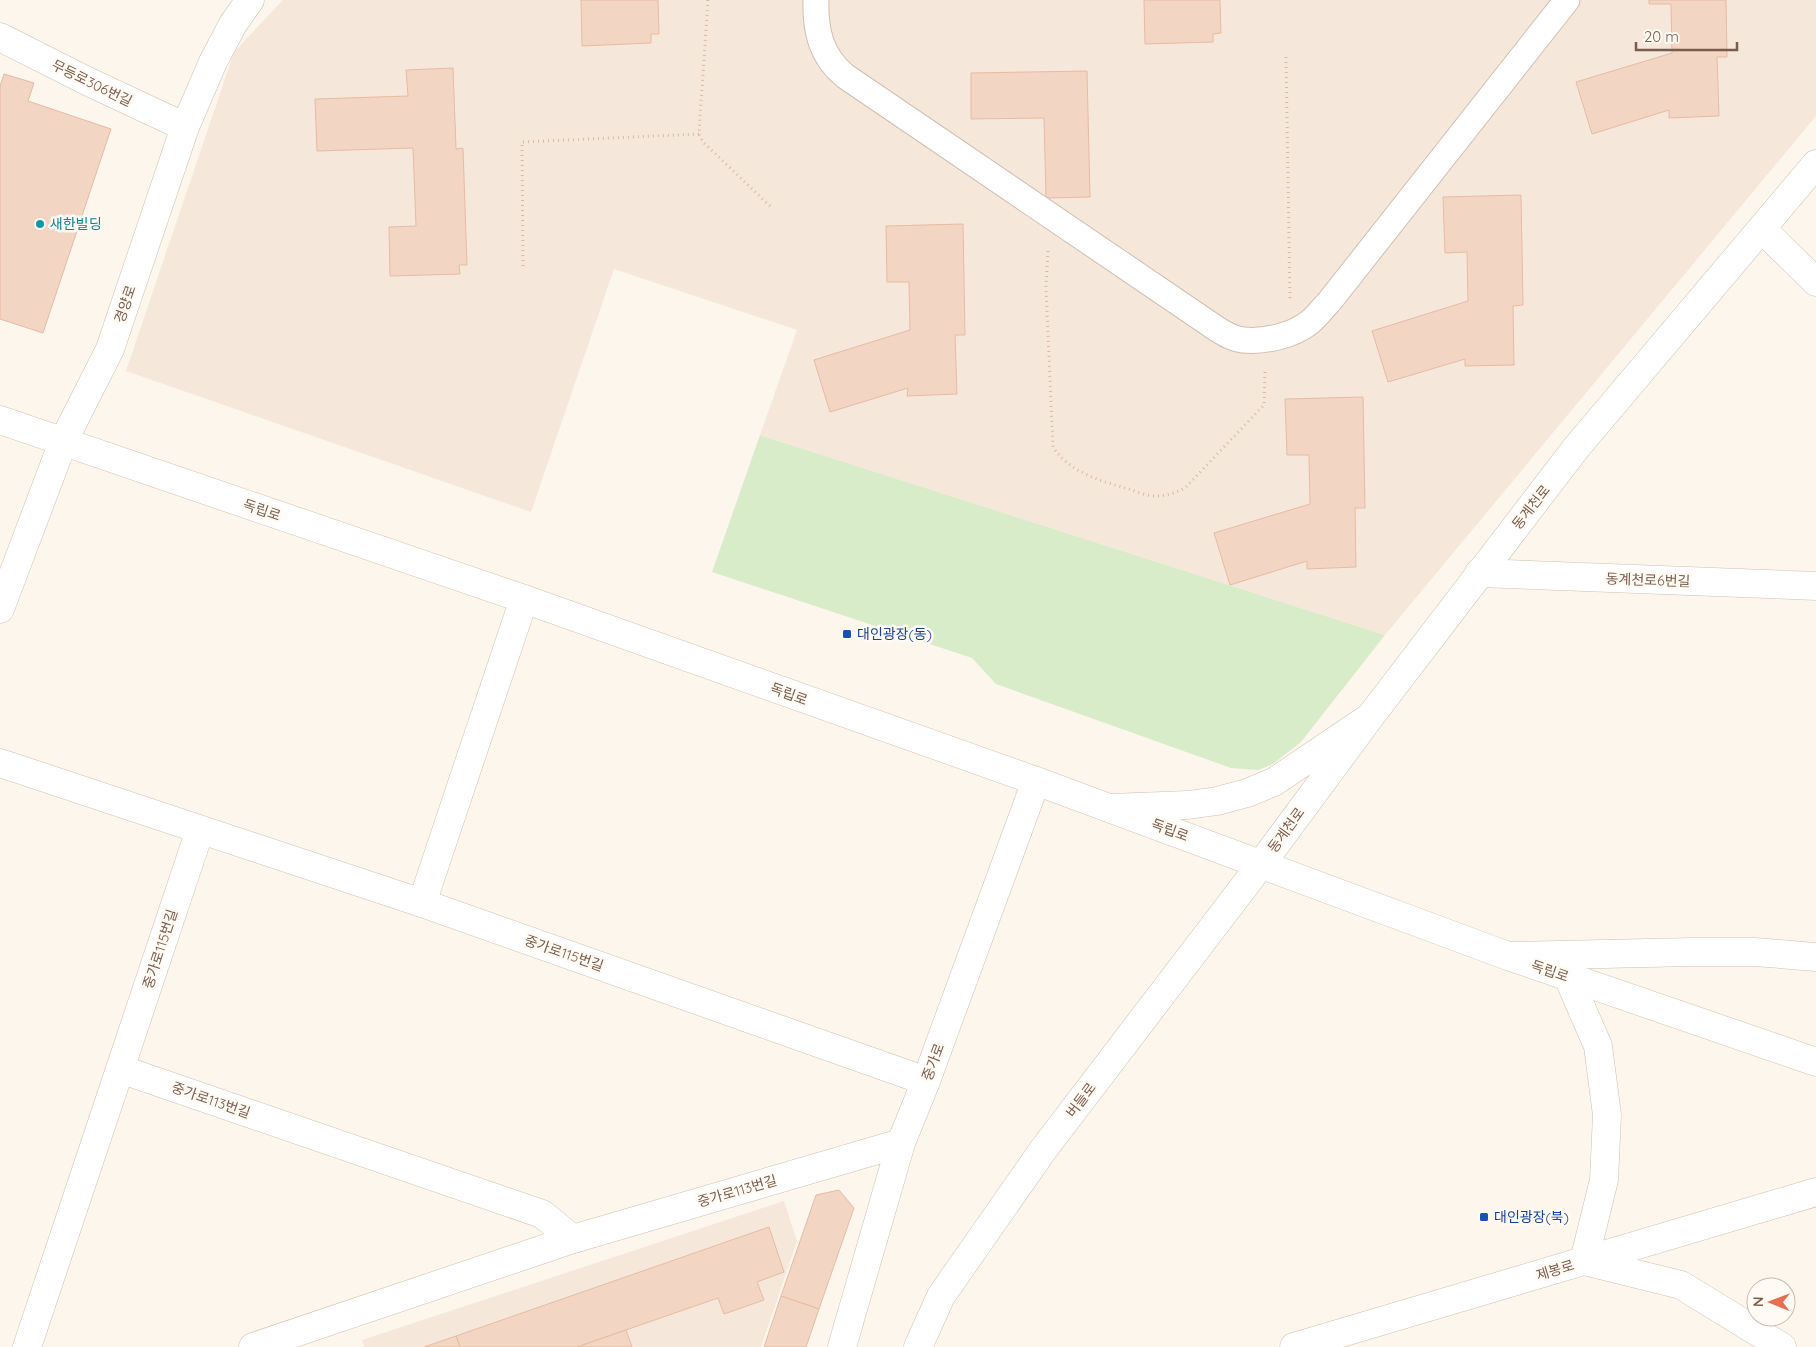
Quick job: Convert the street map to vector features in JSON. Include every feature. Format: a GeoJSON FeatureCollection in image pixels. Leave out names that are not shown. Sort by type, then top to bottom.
{"type":"FeatureCollection","features":[{"type":"Feature","properties":{"kind":"street","name":"경양로"},"geometry":{"type":"LineString","coordinates":[[0,609],[63,442],[110,349],[185,127],[213,62],[233,24],[250,0]]}},
{"type":"Feature","properties":{"kind":"street"},"geometry":{"type":"LineString","coordinates":[[816,0],[816,25],[826,56],[834,67],[845,76],[1229,336],[1241,340],[1266,339],[1291,332],[1310,322],[1329,302],[1567,0]]}},
{"type":"Feature","properties":{"kind":"street","name":"무등로306번길"},"geometry":{"type":"LineString","coordinates":[[0,37],[185,127]]}},
{"type":"Feature","properties":{"kind":"street","name":"동계천로"},"geometry":{"type":"LineString","coordinates":[[1262,863],[1370,716],[1576,448],[1816,164]]}},
{"type":"Feature","properties":{"kind":"street"},"geometry":{"type":"LineString","coordinates":[[1762,230],[1816,282]]}},
{"type":"Feature","properties":{"kind":"street","name":"독립로"},"geometry":{"type":"LineString","coordinates":[[0,420],[524,599],[1036,781],[1262,863],[1508,956],[1816,1062]]}},
{"type":"Feature","properties":{"kind":"street","name":"동계천로6번길"},"geometry":{"type":"LineString","coordinates":[[1479,573],[1816,586]]}},
{"type":"Feature","properties":{"kind":"street"},"geometry":{"type":"LineString","coordinates":[[422,903],[524,599]]}},
{"type":"Feature","properties":{"kind":"street"},"geometry":{"type":"LineString","coordinates":[[1110,808],[1217,802],[1247,793],[1274,782],[1370,716]]}},
{"type":"Feature","properties":{"kind":"street","name":"중가로115번길"},"geometry":{"type":"LineString","coordinates":[[0,763],[422,903],[926,1081]]}},
{"type":"Feature","properties":{"kind":"street","name":"중가로"},"geometry":{"type":"LineString","coordinates":[[842,1347],[901,1142],[926,1081],[1036,781]]}},
{"type":"Feature","properties":{"kind":"street","name":"중가로115번길"},"geometry":{"type":"LineString","coordinates":[[120,1069],[200,830]]}},
{"type":"Feature","properties":{"kind":"street","name":"버들로"},"geometry":{"type":"LineString","coordinates":[[918,1347],[941,1296],[1043,1150],[1262,863]]}},
{"type":"Feature","properties":{"kind":"street"},"geometry":{"type":"LineString","coordinates":[[1508,956],[1755,952],[1816,957]]}},
{"type":"Feature","properties":{"kind":"street"},"geometry":{"type":"LineString","coordinates":[[1568,977],[1598,1046],[1607,1115],[1604,1180],[1584,1261],[1681,1285],[1782,1347]]}},
{"type":"Feature","properties":{"kind":"street"},"geometry":{"type":"LineString","coordinates":[[28,1347],[120,1069]]}},
{"type":"Feature","properties":{"kind":"street","name":"중가로113번길"},"geometry":{"type":"LineString","coordinates":[[120,1069],[542,1214],[573,1239]]}},
{"type":"Feature","properties":{"kind":"street","name":"중가로113번길"},"geometry":{"type":"LineString","coordinates":[[253,1347],[573,1239],[901,1142]]}},
{"type":"Feature","properties":{"kind":"street","name":"제봉로"},"geometry":{"type":"LineString","coordinates":[[1294,1347],[1816,1192]]}},
{"type":"Feature","properties":{"kind":"path"},"geometry":{"type":"LineString","coordinates":[[708,0],[699,134],[702,142],[771,207]]}},
{"type":"Feature","properties":{"kind":"path"},"geometry":{"type":"LineString","coordinates":[[1286,57],[1291,332]]}},
{"type":"Feature","properties":{"kind":"path"},"geometry":{"type":"LineString","coordinates":[[523,266],[522,142],[699,134]]}},
{"type":"Feature","properties":{"kind":"path"},"geometry":{"type":"LineString","coordinates":[[1049,215],[1046,287],[1053,447],[1072,466],[1092,478],[1154,496],[1173,494],[1184,488],[1264,405],[1266,339]]}},
{"type":"Feature","properties":{"kind":"shaded area"},"geometry":{"type":"Polygon","coordinates":[[[283,0],[1816,0],[1816,116],[1385,635],[760,435],[797,330],[614,269],[531,512],[126,371],[234,52],[283,0]]]}},
{"type":"Feature","properties":{"kind":"shaded area"},"geometry":{"type":"Polygon","coordinates":[[[784,1201],[797,1241],[761,1347],[364,1347],[362,1340],[784,1201]]]}},
{"type":"Feature","properties":{"kind":"green space"},"geometry":{"type":"Polygon","coordinates":[[[760,435],[1385,635],[1301,742],[1273,764],[1258,770],[1231,768],[996,684],[972,658],[712,572],[760,435]]]}},
{"type":"Feature","properties":{"kind":"building"},"geometry":{"type":"Polygon","coordinates":[[[581,0],[658,0],[659,34],[651,34],[651,43],[582,46],[581,0]]]}},
{"type":"Feature","properties":{"kind":"building"},"geometry":{"type":"Polygon","coordinates":[[[1144,0],[1220,0],[1221,33],[1213,34],[1213,42],[1145,44],[1144,0]]]}},
{"type":"Feature","properties":{"kind":"building"},"geometry":{"type":"Polygon","coordinates":[[[1649,0],[1726,0],[1727,57],[1717,57],[1719,116],[1669,118],[1669,110],[1592,134],[1576,82],[1672,53],[1671,4],[1649,4],[1649,0]]]}},
{"type":"Feature","properties":{"kind":"building"},"geometry":{"type":"Polygon","coordinates":[[[453,68],[456,149],[463,148],[467,265],[459,265],[460,274],[390,276],[389,227],[416,226],[413,148],[317,151],[315,99],[408,96],[406,70],[453,68]]]}},
{"type":"Feature","properties":{"kind":"building"},"geometry":{"type":"Polygon","coordinates":[[[1087,71],[1090,197],[1046,198],[1044,118],[971,119],[971,73],[1087,71]]]}},
{"type":"Feature","properties":{"kind":"building","name":"새한빌딩"},"geometry":{"type":"Polygon","coordinates":[[[4,74],[34,83],[28,101],[111,129],[43,333],[0,319],[0,86],[4,74]]]}},
{"type":"Feature","properties":{"kind":"building"},"geometry":{"type":"Polygon","coordinates":[[[1521,195],[1523,305],[1513,306],[1514,365],[1465,366],[1465,359],[1388,382],[1372,331],[1468,301],[1467,252],[1445,253],[1443,197],[1521,195]]]}},
{"type":"Feature","properties":{"kind":"building"},"geometry":{"type":"Polygon","coordinates":[[[963,224],[965,335],[955,335],[957,394],[907,396],[908,388],[830,412],[814,360],[910,330],[909,282],[887,282],[886,226],[963,224]]]}},
{"type":"Feature","properties":{"kind":"building"},"geometry":{"type":"Polygon","coordinates":[[[1363,397],[1365,508],[1355,508],[1356,567],[1307,569],[1307,561],[1230,585],[1214,533],[1310,504],[1309,455],[1287,455],[1285,399],[1363,397]]]}},
{"type":"Feature","properties":{"kind":"building"},"geometry":{"type":"Polygon","coordinates":[[[839,1190],[854,1208],[819,1309],[781,1296],[816,1195],[839,1190]]]}},
{"type":"Feature","properties":{"kind":"building"},"geometry":{"type":"Polygon","coordinates":[[[769,1227],[784,1272],[757,1282],[764,1300],[724,1314],[718,1298],[577,1347],[460,1347],[456,1336],[769,1227]]]}},
{"type":"Feature","properties":{"kind":"building"},"geometry":{"type":"Polygon","coordinates":[[[781,1296],[819,1309],[806,1347],[764,1347],[781,1296]]]}},
{"type":"Feature","properties":{"kind":"building"},"geometry":{"type":"Polygon","coordinates":[[[626,1330],[632,1347],[577,1347],[626,1330]]]}},
{"type":"Feature","properties":{"kind":"building"},"geometry":{"type":"Polygon","coordinates":[[[456,1336],[460,1347],[424,1347],[456,1336]]]}},
{"type":"Feature","properties":{"kind":"place","name":"새한빌딩"},"geometry":{"type":"Point","coordinates":[40,224]}},
{"type":"Feature","properties":{"kind":"place","name":"대인광장(동)"},"geometry":{"type":"Point","coordinates":[847,634]}},
{"type":"Feature","properties":{"kind":"place","name":"대인광장(북)"},"geometry":{"type":"Point","coordinates":[1484,1217]}}]}
